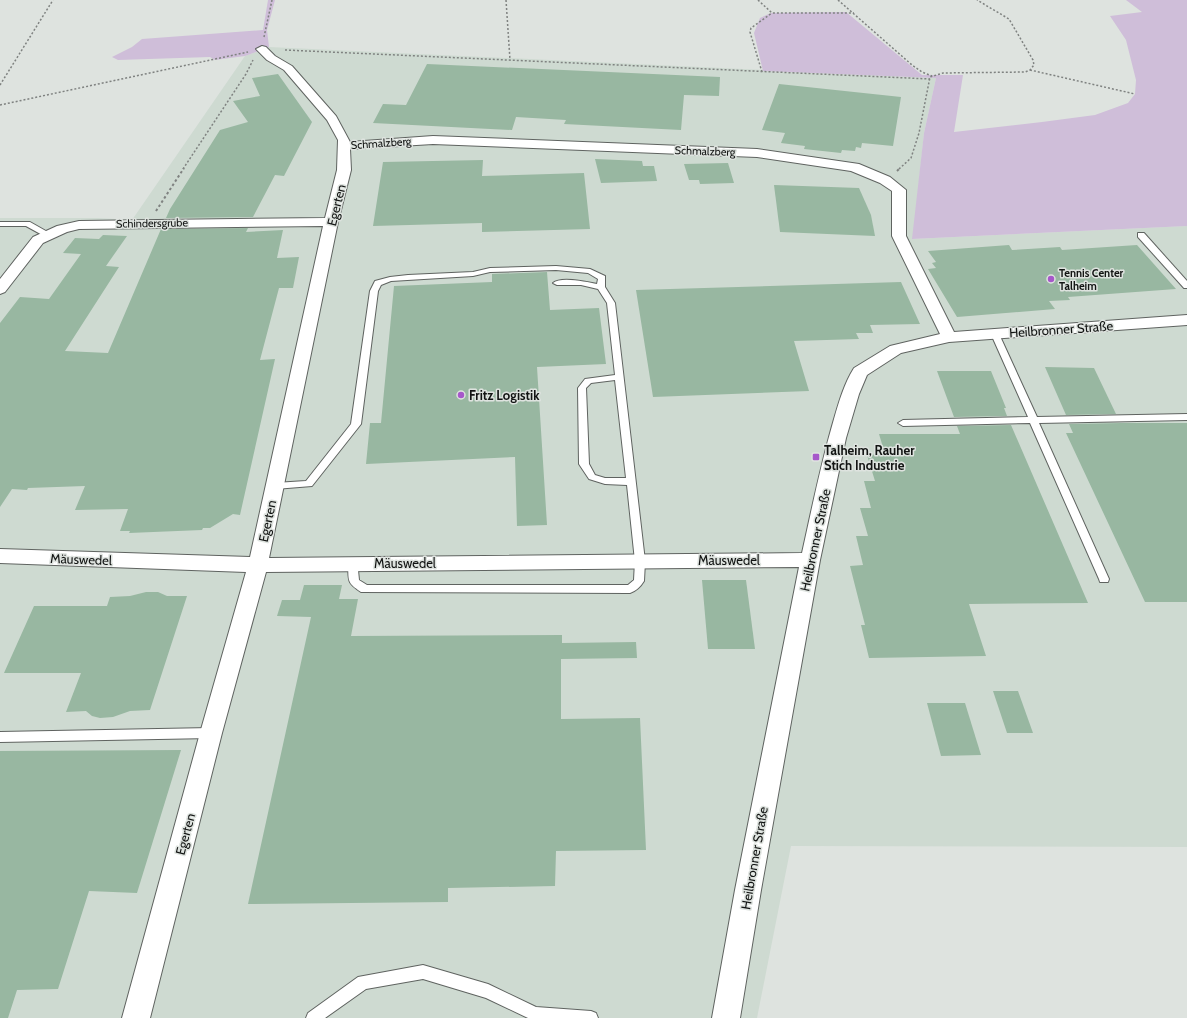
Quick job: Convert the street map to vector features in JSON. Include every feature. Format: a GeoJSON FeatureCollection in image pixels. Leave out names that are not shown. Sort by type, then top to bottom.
{"type":"FeatureCollection","features":[{"type":"Feature","properties":{"kind":"street","name":"Egerten"},"geometry":{"type":"LineString","coordinates":[[136,1018],[211,733],[258,565],[331,222],[344,170],[344,140],[332,119],[288,68],[271,58],[262,49]]}},
{"type":"Feature","properties":{"kind":"street","name":"Schmalzberg"},"geometry":{"type":"LineString","coordinates":[[345,146],[433,140],[757,153],[854,167],[885,180],[899,190],[899,236],[949,337]]}},
{"type":"Feature","properties":{"kind":"street","name":"Schindersgrube"},"geometry":{"type":"LineString","coordinates":[[0,289],[38,240],[62,229],[79,225],[331,222]]}},
{"type":"Feature","properties":{"kind":"street","name":"Heilbronner Straße"},"geometry":{"type":"LineString","coordinates":[[726,1018],[748,890],[810,560],[837,438],[850,394],[860,372],[896,349],[949,337],[1187,320]]}},
{"type":"Feature","properties":{"kind":"street","name":"Mäuswedel"},"geometry":{"type":"LineString","coordinates":[[0,556],[258,565],[810,560]]}},
{"type":"Feature","properties":{"kind":"lane"},"geometry":{"type":"LineString","coordinates":[[0,224],[27,224],[49,234]]}},
{"type":"Feature","properties":{"kind":"lane"},"geometry":{"type":"LineString","coordinates":[[1141,235],[1187,286]]}},
{"type":"Feature","properties":{"kind":"lane"},"geometry":{"type":"LineString","coordinates":[[275,486],[309,484],[356,424],[374,290],[378,283],[390,279],[473,274],[490,270],[556,268],[590,271],[602,278],[601,287],[611,303],[640,561],[639,581],[630,589],[365,589],[354,582],[353,563]]}},
{"type":"Feature","properties":{"kind":"lane"},"geometry":{"type":"LineString","coordinates":[[557,283],[581,283],[601,287]]}},
{"type":"Feature","properties":{"kind":"lane"},"geometry":{"type":"LineString","coordinates":[[995,334],[1104,579]]}},
{"type":"Feature","properties":{"kind":"lane"},"geometry":{"type":"LineString","coordinates":[[620,377],[588,380],[582,388],[584,464],[592,477],[605,481],[631,482]]}},
{"type":"Feature","properties":{"kind":"lane"},"geometry":{"type":"LineString","coordinates":[[903,423],[1187,417]]}},
{"type":"Feature","properties":{"kind":"lane"},"geometry":{"type":"LineString","coordinates":[[0,737],[211,733]]}},
{"type":"Feature","properties":{"kind":"lane"},"geometry":{"type":"LineString","coordinates":[[313,1018],[363,982],[423,972],[488,991],[535,1014],[591,1018]]}},
{"type":"Feature","properties":{"kind":"path"},"geometry":{"type":"LineString","coordinates":[[0,85],[53,0]]}},
{"type":"Feature","properties":{"kind":"path"},"geometry":{"type":"LineString","coordinates":[[148,223],[246,74],[255,57],[262,49],[272,0]]}},
{"type":"Feature","properties":{"kind":"path"},"geometry":{"type":"LineString","coordinates":[[506,0],[510,60]]}},
{"type":"Feature","properties":{"kind":"path"},"geometry":{"type":"LineString","coordinates":[[758,0],[772,13]]}},
{"type":"Feature","properties":{"kind":"path"},"geometry":{"type":"LineString","coordinates":[[838,0],[912,65],[933,76]]}},
{"type":"Feature","properties":{"kind":"path"},"geometry":{"type":"LineString","coordinates":[[977,0],[1009,19],[1033,60],[1034,65],[1030,70]]}},
{"type":"Feature","properties":{"kind":"path"},"geometry":{"type":"LineString","coordinates":[[762,72],[750,32],[751,28],[772,13],[854,14]]}},
{"type":"Feature","properties":{"kind":"path"},"geometry":{"type":"LineString","coordinates":[[0,105],[262,49],[930,79]]}},
{"type":"Feature","properties":{"kind":"path"},"geometry":{"type":"LineString","coordinates":[[885,180],[911,158],[919,133],[930,79],[933,76],[943,73],[1012,73],[1030,70],[1135,94]]}},
{"type":"Feature","properties":{"kind":"shaded area"},"geometry":{"type":"Polygon","coordinates":[[[268,0],[275,0],[267,30],[269,47],[245,56],[215,60],[210,57],[118,60],[112,57],[132,47],[142,39],[263,30],[268,0]]]}},
{"type":"Feature","properties":{"kind":"shaded area"},"geometry":{"type":"Polygon","coordinates":[[[1126,0],[1187,0],[1187,226],[912,239],[924,133],[936,78],[763,71],[754,33],[760,18],[771,13],[846,12],[922,75],[963,75],[954,132],[1095,115],[1128,103],[1135,94],[1136,80],[1126,40],[1110,16],[1142,12],[1126,0]]]}},
{"type":"Feature","properties":{"kind":"shaded area"},"geometry":{"type":"Polygon","coordinates":[[[269,47],[936,78],[924,133],[913,239],[1187,226],[1187,847],[791,846],[757,1018],[0,1018],[0,218],[98,218],[132,220],[245,56],[269,47]]]}},
{"type":"Feature","properties":{"kind":"building"},"geometry":{"type":"Polygon","coordinates":[[[427,64],[720,77],[719,96],[684,95],[681,130],[564,124],[566,120],[516,117],[512,130],[373,123],[383,104],[406,105],[427,64]]]}},
{"type":"Feature","properties":{"kind":"building"},"geometry":{"type":"Polygon","coordinates":[[[278,74],[312,122],[284,176],[275,175],[253,217],[166,218],[170,209],[220,130],[248,122],[233,101],[260,96],[252,78],[278,74]]]}},
{"type":"Feature","properties":{"kind":"building"},"geometry":{"type":"Polygon","coordinates":[[[779,84],[901,97],[893,146],[862,143],[861,148],[856,147],[855,151],[842,150],[841,153],[804,149],[805,146],[781,143],[785,133],[762,130],[779,84]]]}},
{"type":"Feature","properties":{"kind":"building"},"geometry":{"type":"Polygon","coordinates":[[[595,159],[642,161],[643,166],[654,166],[657,181],[601,183],[595,159]]]}},
{"type":"Feature","properties":{"kind":"building"},"geometry":{"type":"Polygon","coordinates":[[[483,160],[482,176],[584,173],[590,229],[482,232],[482,223],[373,226],[383,162],[483,160]]]}},
{"type":"Feature","properties":{"kind":"building"},"geometry":{"type":"Polygon","coordinates":[[[728,163],[734,183],[700,184],[699,180],[689,180],[684,164],[728,163]]]}},
{"type":"Feature","properties":{"kind":"building"},"geometry":{"type":"Polygon","coordinates":[[[774,185],[859,188],[871,215],[875,236],[780,232],[774,185]]]}},
{"type":"Feature","properties":{"kind":"building"},"geometry":{"type":"Polygon","coordinates":[[[248,228],[246,232],[283,230],[277,258],[299,257],[293,288],[279,288],[260,360],[275,359],[240,515],[233,514],[210,528],[203,528],[202,530],[129,533],[130,531],[120,531],[128,509],[75,510],[85,486],[28,488],[27,490],[12,489],[0,507],[0,323],[20,297],[49,299],[81,254],[63,253],[75,238],[99,239],[103,235],[127,236],[106,266],[119,267],[65,351],[108,353],[161,229],[248,228]]]}},
{"type":"Feature","properties":{"kind":"building","name":"Tennis Center Talheim"},"geometry":{"type":"Polygon","coordinates":[[[1009,245],[1012,250],[1060,247],[1062,250],[1137,245],[1176,289],[1068,297],[1070,300],[1049,301],[1055,309],[957,317],[928,269],[936,268],[932,263],[936,262],[928,251],[1009,245]]]}},
{"type":"Feature","properties":{"kind":"building","name":"Fritz Logistik"},"geometry":{"type":"Polygon","coordinates":[[[547,272],[550,310],[599,308],[606,364],[537,367],[547,525],[517,526],[515,457],[366,464],[370,423],[381,423],[394,286],[492,282],[492,274],[547,272]]]}},
{"type":"Feature","properties":{"kind":"building"},"geometry":{"type":"Polygon","coordinates":[[[901,282],[920,324],[870,325],[873,333],[856,333],[859,339],[794,341],[809,391],[653,397],[636,290],[901,282]]]}},
{"type":"Feature","properties":{"kind":"building"},"geometry":{"type":"Polygon","coordinates":[[[1045,367],[1094,368],[1116,414],[1066,415],[1045,367]]]}},
{"type":"Feature","properties":{"kind":"building"},"geometry":{"type":"Polygon","coordinates":[[[937,371],[991,371],[1006,408],[1004,408],[1007,416],[954,417],[937,371]]]}},
{"type":"Feature","properties":{"kind":"building"},"geometry":{"type":"Polygon","coordinates":[[[1187,423],[1187,602],[1145,602],[1066,433],[1073,433],[1069,424],[1187,423]]]}},
{"type":"Feature","properties":{"kind":"building"},"geometry":{"type":"Polygon","coordinates":[[[1011,425],[1088,603],[969,604],[986,656],[869,658],[861,625],[865,625],[850,566],[863,565],[856,536],[868,536],[860,508],[871,508],[864,481],[875,481],[867,455],[885,454],[879,434],[960,434],[957,426],[1011,425]]]}},
{"type":"Feature","properties":{"kind":"building"},"geometry":{"type":"Polygon","coordinates":[[[702,580],[746,580],[755,649],[708,649],[702,580]]]}},
{"type":"Feature","properties":{"kind":"building"},"geometry":{"type":"Polygon","coordinates":[[[304,585],[342,585],[339,599],[358,599],[351,636],[562,635],[562,643],[636,642],[637,658],[561,659],[561,719],[640,718],[646,850],[556,851],[555,886],[448,888],[448,902],[248,904],[311,617],[277,616],[282,600],[300,600],[304,585]]]}},
{"type":"Feature","properties":{"kind":"building"},"geometry":{"type":"Polygon","coordinates":[[[146,592],[158,592],[167,596],[187,596],[150,710],[130,711],[113,717],[100,718],[92,716],[86,711],[66,712],[81,673],[4,673],[34,606],[107,606],[110,597],[130,596],[146,592]]]}},
{"type":"Feature","properties":{"kind":"building"},"geometry":{"type":"Polygon","coordinates":[[[993,691],[1018,691],[1033,733],[1007,733],[993,691]]]}},
{"type":"Feature","properties":{"kind":"building"},"geometry":{"type":"Polygon","coordinates":[[[927,703],[965,703],[981,755],[941,756],[927,703]]]}},
{"type":"Feature","properties":{"kind":"building"},"geometry":{"type":"Polygon","coordinates":[[[181,750],[137,893],[89,891],[58,989],[17,990],[8,1018],[0,1018],[0,751],[181,750]]]}},
{"type":"Feature","properties":{"kind":"place","name":"Tennis Center Talheim"},"geometry":{"type":"Point","coordinates":[1051,279]}},
{"type":"Feature","properties":{"kind":"place","name":"Fritz Logistik"},"geometry":{"type":"Point","coordinates":[461,395]}},
{"type":"Feature","properties":{"kind":"place","name":"Talheim, Rauher Stich Industrie"},"geometry":{"type":"Point","coordinates":[816,457]}}]}
